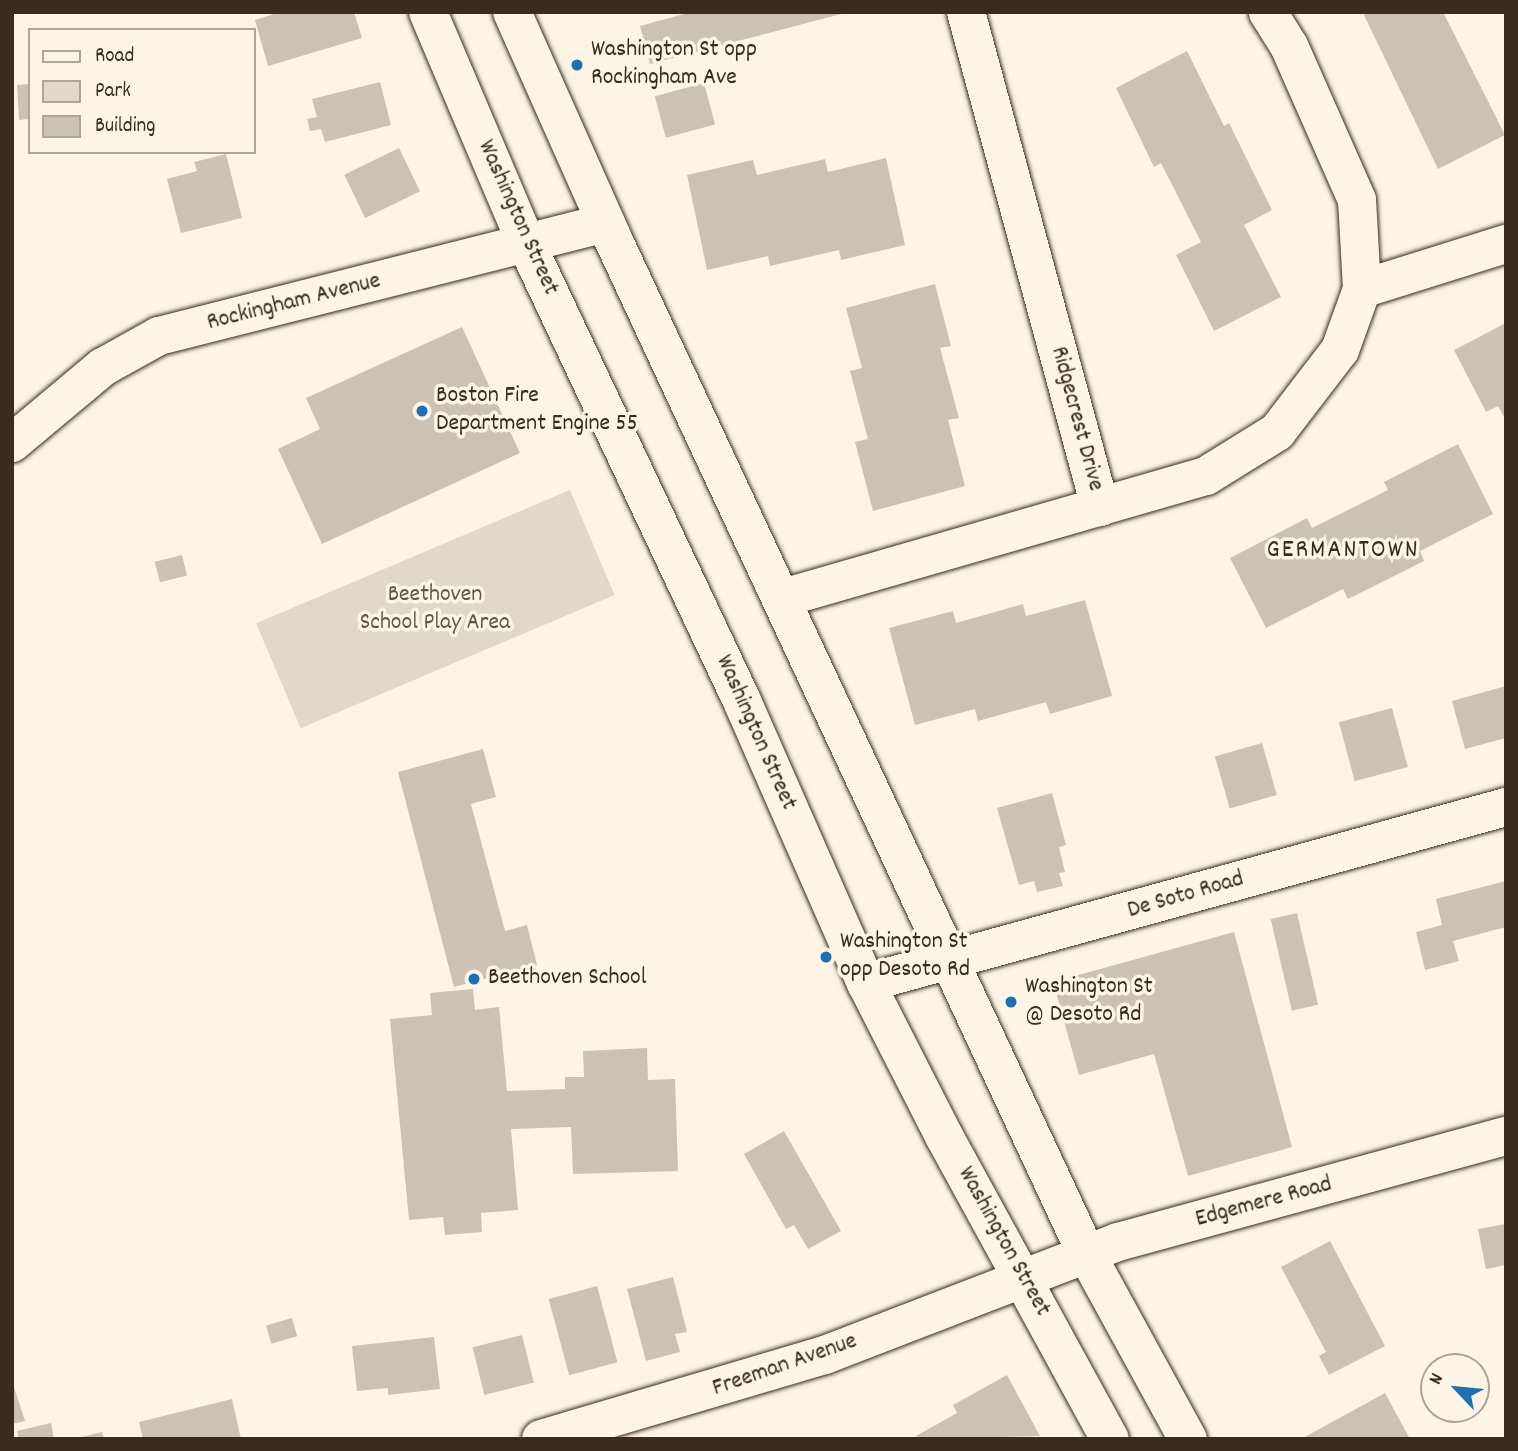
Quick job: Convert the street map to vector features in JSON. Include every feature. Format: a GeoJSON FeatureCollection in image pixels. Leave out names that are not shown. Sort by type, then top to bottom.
{"type":"FeatureCollection","features":[{"type":"Feature","properties":{"kind":"street","name":"Washington Street"},"geometry":{"type":"LineString","coordinates":[[428,12],[526,243],[742,701],[866,983],[944,1136],[1024,1276],[1110,1439]]}},
{"type":"Feature","properties":{"kind":"street"},"geometry":{"type":"LineString","coordinates":[[512,12],[606,223],[1086,1253],[1188,1439]]}},
{"type":"Feature","properties":{"kind":"street","name":"Ridgecrest Drive"},"geometry":{"type":"LineString","coordinates":[[783,598],[1100,507],[966,12]]}},
{"type":"Feature","properties":{"kind":"street"},"geometry":{"type":"LineString","coordinates":[[1100,507],[1206,476],[1277,432],[1340,350],[1362,289],[1357,200],[1289,46],[1268,12]]}},
{"type":"Feature","properties":{"kind":"street","name":"Rockingham Avenue"},"geometry":{"type":"LineString","coordinates":[[12,443],[103,367],[159,336],[606,223]]}},
{"type":"Feature","properties":{"kind":"street"},"geometry":{"type":"LineString","coordinates":[[1362,289],[1506,244]]}},
{"type":"Feature","properties":{"kind":"street","name":"De Soto Road"},"geometry":{"type":"LineString","coordinates":[[866,983],[1506,807]]}},
{"type":"Feature","properties":{"kind":"street","name":"Edgemere Road"},"geometry":{"type":"LineString","coordinates":[[1024,1276],[1086,1253],[1506,1136]]}},
{"type":"Feature","properties":{"kind":"street","name":"Freeman Avenue"},"geometry":{"type":"LineString","coordinates":[[541,1439],[815,1359],[1024,1276]]}},
{"type":"Feature","properties":{"kind":"green space","name":"Beethoven School Play Area"},"geometry":{"type":"Polygon","coordinates":[[[570,490],[615,595],[301,728],[256,623],[570,490]]]}},
{"type":"Feature","properties":{"kind":"building"},"geometry":{"type":"Polygon","coordinates":[[[280,12],[354,12],[362,38],[268,66],[255,20],[280,12]]]}},
{"type":"Feature","properties":{"kind":"building"},"geometry":{"type":"Polygon","coordinates":[[[691,12],[845,13],[650,64],[640,26],[691,12]]]}},
{"type":"Feature","properties":{"kind":"building"},"geometry":{"type":"Polygon","coordinates":[[[1369,12],[1443,12],[1505,135],[1438,169],[1364,15],[1369,12]]]}},
{"type":"Feature","properties":{"kind":"building"},"geometry":{"type":"Polygon","coordinates":[[[1187,51],[1224,126],[1229,123],[1272,210],[1244,225],[1281,297],[1214,331],[1176,255],[1201,242],[1161,163],[1154,167],[1116,88],[1187,51]]]}},
{"type":"Feature","properties":{"kind":"building"},"geometry":{"type":"Polygon","coordinates":[[[380,82],[391,125],[325,142],[321,129],[310,131],[307,119],[317,117],[312,99],[380,82]]]}},
{"type":"Feature","properties":{"kind":"building"},"geometry":{"type":"Polygon","coordinates":[[[704,83],[715,125],[666,138],[655,96],[704,83]]]}},
{"type":"Feature","properties":{"kind":"building"},"geometry":{"type":"Polygon","coordinates":[[[28,84],[28,119],[19,120],[17,85],[28,84]]]}},
{"type":"Feature","properties":{"kind":"building"},"geometry":{"type":"Polygon","coordinates":[[[399,148],[420,191],[365,218],[344,175],[399,148]]]}},
{"type":"Feature","properties":{"kind":"building"},"geometry":{"type":"Polygon","coordinates":[[[226,154],[242,218],[181,233],[167,179],[197,171],[194,162],[226,154]]]}},
{"type":"Feature","properties":{"kind":"building"},"geometry":{"type":"Polygon","coordinates":[[[886,158],[905,245],[841,260],[839,250],[770,266],[768,256],[707,270],[687,175],[753,160],[757,175],[825,159],[828,172],[886,158]]]}},
{"type":"Feature","properties":{"kind":"building"},"geometry":{"type":"Polygon","coordinates":[[[935,284],[951,346],[940,348],[959,418],[948,420],[965,486],[873,511],[855,442],[868,439],[850,371],[862,368],[846,308],[935,284]]]}},
{"type":"Feature","properties":{"kind":"building"},"geometry":{"type":"Polygon","coordinates":[[[1506,323],[1506,421],[1498,406],[1486,412],[1454,350],[1506,323]]]}},
{"type":"Feature","properties":{"kind":"building","name":"Boston Fire Department Engine 55"},"geometry":{"type":"Polygon","coordinates":[[[462,327],[520,453],[322,544],[278,449],[320,429],[306,398],[462,327]]]}},
{"type":"Feature","properties":{"kind":"building"},"geometry":{"type":"Polygon","coordinates":[[[1458,444],[1493,514],[1420,551],[1424,561],[1348,599],[1343,589],[1266,628],[1230,558],[1307,518],[1312,528],[1388,490],[1384,482],[1458,444]]]}},
{"type":"Feature","properties":{"kind":"building"},"geometry":{"type":"Polygon","coordinates":[[[182,555],[187,575],[160,582],[155,562],[182,555]]]}},
{"type":"Feature","properties":{"kind":"building"},"geometry":{"type":"Polygon","coordinates":[[[1085,600],[1112,696],[1050,714],[1046,702],[978,721],[975,709],[915,725],[889,628],[953,611],[956,623],[1023,604],[1026,616],[1085,600]]]}},
{"type":"Feature","properties":{"kind":"building"},"geometry":{"type":"Polygon","coordinates":[[[1506,686],[1506,738],[1465,749],[1452,701],[1506,686]]]}},
{"type":"Feature","properties":{"kind":"building"},"geometry":{"type":"Polygon","coordinates":[[[1392,708],[1408,767],[1355,781],[1339,722],[1392,708]]]}},
{"type":"Feature","properties":{"kind":"building"},"geometry":{"type":"Polygon","coordinates":[[[1262,743],[1277,795],[1230,808],[1215,757],[1262,743]]]}},
{"type":"Feature","properties":{"kind":"building"},"geometry":{"type":"Polygon","coordinates":[[[483,749],[496,797],[471,804],[505,931],[527,925],[537,965],[454,987],[398,772],[483,749]]]}},
{"type":"Feature","properties":{"kind":"building"},"geometry":{"type":"Polygon","coordinates":[[[1052,793],[1066,845],[1059,847],[1065,872],[1059,873],[1063,886],[1037,892],[1034,881],[1019,885],[997,808],[1052,793]]]}},
{"type":"Feature","properties":{"kind":"building"},"geometry":{"type":"Polygon","coordinates":[[[1506,881],[1506,927],[1453,941],[1459,961],[1425,970],[1416,932],[1442,925],[1436,899],[1506,881]]]}},
{"type":"Feature","properties":{"kind":"building"},"geometry":{"type":"Polygon","coordinates":[[[1297,913],[1318,1005],[1292,1011],[1271,919],[1297,913]]]}},
{"type":"Feature","properties":{"kind":"building"},"geometry":{"type":"Polygon","coordinates":[[[1234,932],[1292,1147],[1188,1176],[1154,1054],[1079,1075],[1053,982],[1234,932]]]}},
{"type":"Feature","properties":{"kind":"building"},"geometry":{"type":"Polygon","coordinates":[[[473,989],[475,1010],[499,1007],[507,1091],[565,1089],[565,1077],[584,1077],[583,1051],[647,1048],[648,1080],[675,1079],[678,1171],[573,1174],[571,1127],[511,1129],[518,1210],[481,1213],[482,1232],[445,1235],[443,1217],[409,1220],[390,1019],[432,1015],[430,993],[473,989]]]}},
{"type":"Feature","properties":{"kind":"building"},"geometry":{"type":"Polygon","coordinates":[[[784,1131],[841,1231],[808,1249],[794,1225],[786,1229],[744,1154],[784,1131]]]}},
{"type":"Feature","properties":{"kind":"building"},"geometry":{"type":"Polygon","coordinates":[[[1506,1224],[1506,1265],[1486,1269],[1478,1229],[1506,1224]]]}},
{"type":"Feature","properties":{"kind":"building"},"geometry":{"type":"Polygon","coordinates":[[[1330,1241],[1385,1346],[1329,1375],[1319,1356],[1326,1352],[1281,1267],[1330,1241]]]}},
{"type":"Feature","properties":{"kind":"building"},"geometry":{"type":"Polygon","coordinates":[[[673,1277],[687,1332],[675,1334],[680,1352],[646,1361],[627,1289],[673,1277]]]}},
{"type":"Feature","properties":{"kind":"building"},"geometry":{"type":"Polygon","coordinates":[[[597,1286],[617,1362],[569,1375],[549,1299],[597,1286]]]}},
{"type":"Feature","properties":{"kind":"building"},"geometry":{"type":"Polygon","coordinates":[[[292,1318],[297,1336],[271,1344],[266,1325],[292,1318]]]}},
{"type":"Feature","properties":{"kind":"building"},"geometry":{"type":"Polygon","coordinates":[[[522,1335],[534,1383],[484,1395],[473,1347],[522,1335]]]}},
{"type":"Feature","properties":{"kind":"building"},"geometry":{"type":"Polygon","coordinates":[[[434,1337],[440,1389],[388,1395],[388,1388],[357,1391],[352,1346],[434,1337]]]}},
{"type":"Feature","properties":{"kind":"building"},"geometry":{"type":"Polygon","coordinates":[[[1007,1375],[1040,1436],[918,1439],[916,1436],[957,1413],[953,1405],[1007,1375]]]}},
{"type":"Feature","properties":{"kind":"building"},"geometry":{"type":"Polygon","coordinates":[[[12,1381],[25,1421],[12,1424],[12,1381]]]}},
{"type":"Feature","properties":{"kind":"building"},"geometry":{"type":"Polygon","coordinates":[[[1385,1393],[1410,1439],[1301,1439],[1385,1393]]]}},
{"type":"Feature","properties":{"kind":"building"},"geometry":{"type":"Polygon","coordinates":[[[232,1399],[241,1439],[143,1439],[139,1422],[232,1399]]]}},
{"type":"Feature","properties":{"kind":"building"},"geometry":{"type":"Polygon","coordinates":[[[51,1423],[54,1439],[19,1439],[17,1431],[51,1423]]]}},
{"type":"Feature","properties":{"kind":"building"},"geometry":{"type":"Polygon","coordinates":[[[102,1432],[104,1439],[77,1439],[77,1438],[102,1432]]]}},
{"type":"Feature","properties":{"kind":"place","name":"Washington St opp Rockingham Ave"},"geometry":{"type":"Point","coordinates":[577,65]}},
{"type":"Feature","properties":{"kind":"place","name":"Boston Fire Department Engine 55"},"geometry":{"type":"Point","coordinates":[422,411]}},
{"type":"Feature","properties":{"kind":"place","name":"Washington St opp Desoto Rd"},"geometry":{"type":"Point","coordinates":[826,957]}},
{"type":"Feature","properties":{"kind":"place","name":"Beethoven School"},"geometry":{"type":"Point","coordinates":[474,979]}},
{"type":"Feature","properties":{"kind":"place","name":"Washington St @ Desoto Rd"},"geometry":{"type":"Point","coordinates":[1011,1002]}},
{"type":"Feature","properties":{"kind":"district","name":"GERMANTOWN"},"geometry":{"type":"Point","coordinates":[1343,551]}}]}
